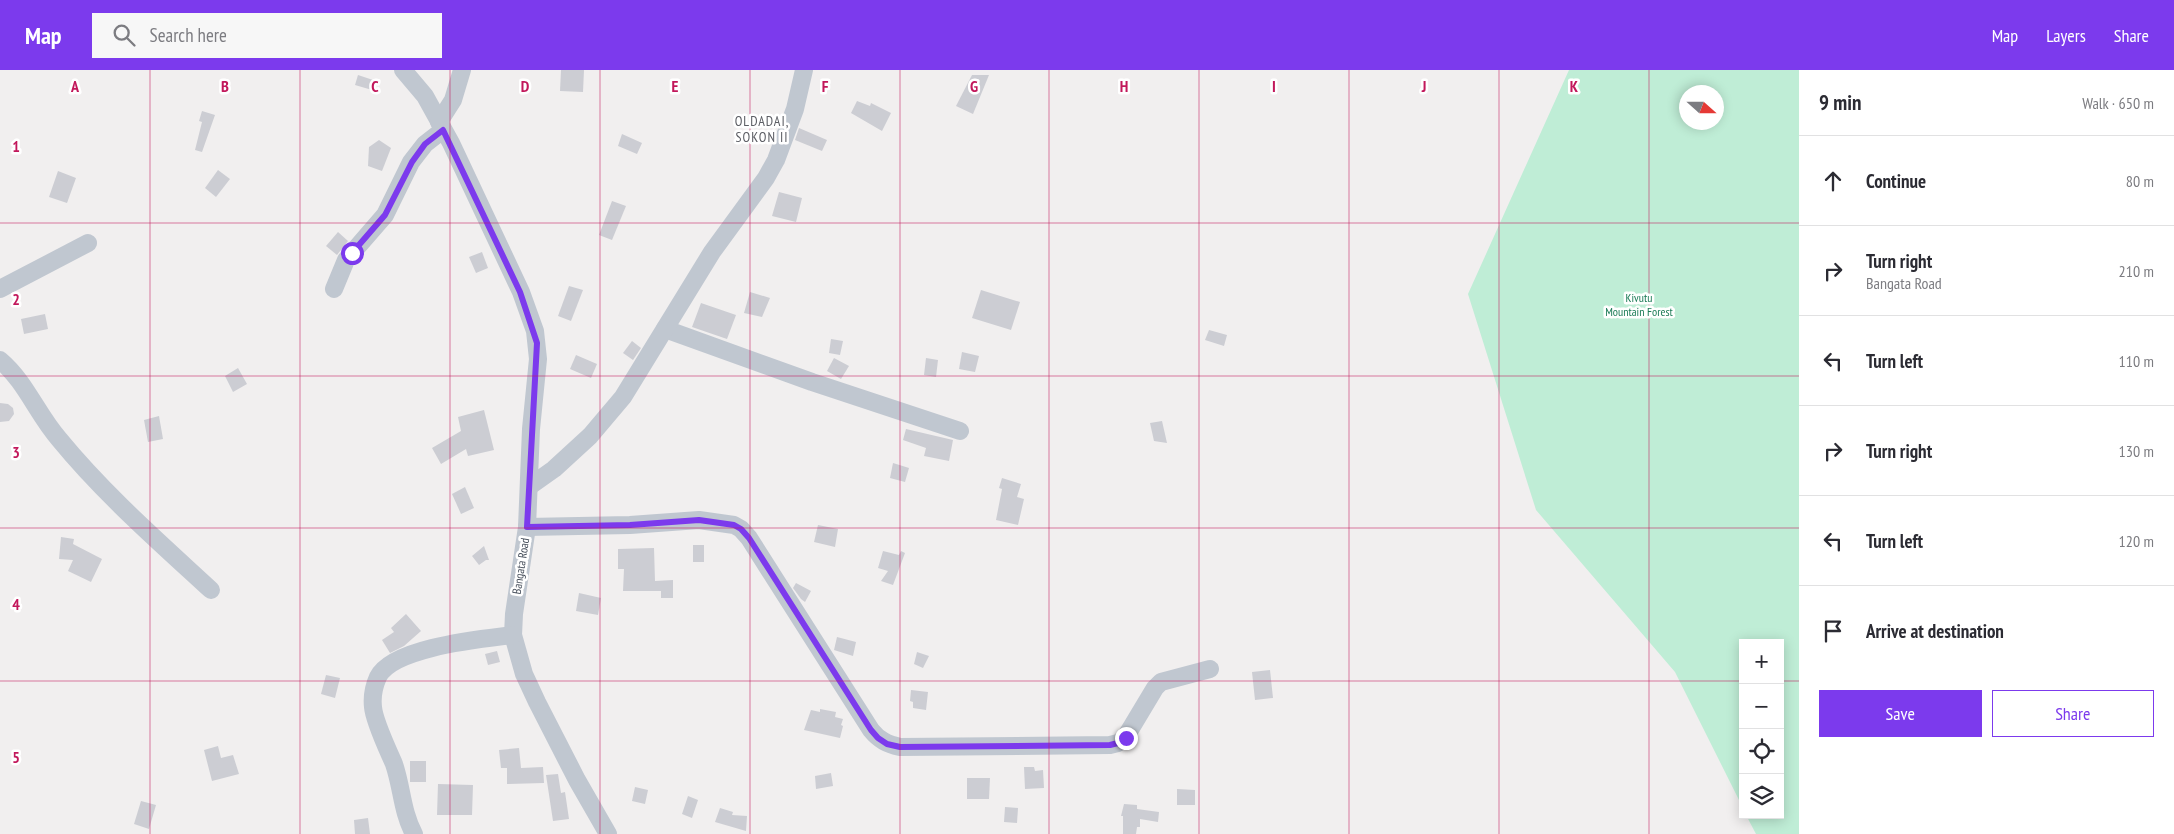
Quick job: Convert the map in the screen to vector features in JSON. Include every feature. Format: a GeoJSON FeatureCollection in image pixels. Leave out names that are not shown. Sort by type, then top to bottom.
{"type":"FeatureCollection","features":[{"type":"Feature","properties":{"kind":"street","name":"Bangata Road"},"geometry":{"type":"LineString","coordinates":[[403,70],[425,96],[441,126],[520,292],[534,331],[538,359],[531,429],[530,486],[527,527],[520,563],[513,635],[524,674],[537,702],[577,780],[608,834]]}},
{"type":"Feature","properties":{"kind":"street"},"geometry":{"type":"LineString","coordinates":[[334,288],[346,260],[385,215],[412,162],[441,126],[453,100],[462,70]]}},
{"type":"Feature","properties":{"kind":"street"},"geometry":{"type":"LineString","coordinates":[[530,486],[554,469],[590,436],[623,397],[712,252],[766,178],[776,160],[795,109],[804,70]]}},
{"type":"Feature","properties":{"kind":"street"},"geometry":{"type":"LineString","coordinates":[[0,289],[88,243]]}},
{"type":"Feature","properties":{"kind":"street"},"geometry":{"type":"LineString","coordinates":[[665,329],[812,382],[960,431]]}},
{"type":"Feature","properties":{"kind":"street"},"geometry":{"type":"LineString","coordinates":[[0,360],[22,382],[57,438],[87,472],[211,590]]}},
{"type":"Feature","properties":{"kind":"street"},"geometry":{"type":"LineString","coordinates":[[527,527],[630,525],[699,520],[734,525],[741,529],[749,538],[871,730],[887,744],[900,747],[1110,745],[1118,743],[1126,738],[1161,682],[1210,669]]}},
{"type":"Feature","properties":{"kind":"street"},"geometry":{"type":"LineString","coordinates":[[414,834],[406,816],[395,767],[373,708],[374,690],[378,676],[387,666],[404,656],[460,641],[513,635]]}},
{"type":"Feature","properties":{"kind":"green space","name":"Kivutu Mountain Forest"},"geometry":{"type":"Polygon","coordinates":[[[1569,70],[1799,70],[1799,834],[1756,834],[1748,819],[1784,819],[1784,639],[1739,639],[1739,800],[1675,672],[1536,510],[1468,294],[1569,70]]]}},
{"type":"Feature","properties":{"kind":"building"},"geometry":{"type":"Polygon","coordinates":[[[561,70],[584,70],[583,92],[560,91],[561,70]]]}},
{"type":"Feature","properties":{"kind":"building"},"geometry":{"type":"Polygon","coordinates":[[[358,75],[376,81],[372,90],[355,85],[358,75]]]}},
{"type":"Feature","properties":{"kind":"building"},"geometry":{"type":"Polygon","coordinates":[[[972,75],[989,75],[973,114],[956,106],[972,75]]]}},
{"type":"Feature","properties":{"kind":"building"},"geometry":{"type":"Polygon","coordinates":[[[857,101],[870,106],[871,103],[891,113],[882,131],[851,113],[857,101]]]}},
{"type":"Feature","properties":{"kind":"building"},"geometry":{"type":"Polygon","coordinates":[[[202,111],[215,115],[202,152],[195,150],[202,122],[199,121],[202,111]]]}},
{"type":"Feature","properties":{"kind":"building"},"geometry":{"type":"Polygon","coordinates":[[[799,128],[827,140],[822,151],[795,140],[799,128]]]}},
{"type":"Feature","properties":{"kind":"building"},"geometry":{"type":"Polygon","coordinates":[[[622,134],[642,143],[637,154],[618,146],[622,134]]]}},
{"type":"Feature","properties":{"kind":"building"},"geometry":{"type":"Polygon","coordinates":[[[379,140],[391,148],[382,171],[368,166],[369,147],[379,140]]]}},
{"type":"Feature","properties":{"kind":"building"},"geometry":{"type":"Polygon","coordinates":[[[218,170],[230,179],[216,197],[205,188],[218,170]]]}},
{"type":"Feature","properties":{"kind":"building"},"geometry":{"type":"Polygon","coordinates":[[[58,171],[76,178],[67,203],[49,197],[58,171]]]}},
{"type":"Feature","properties":{"kind":"building"},"geometry":{"type":"Polygon","coordinates":[[[779,192],[802,198],[796,222],[772,216],[779,192]]]}},
{"type":"Feature","properties":{"kind":"building"},"geometry":{"type":"Polygon","coordinates":[[[612,201],[626,206],[612,240],[599,235],[612,201]]]}},
{"type":"Feature","properties":{"kind":"building"},"geometry":{"type":"Polygon","coordinates":[[[338,232],[348,241],[337,255],[326,246],[338,232]]]}},
{"type":"Feature","properties":{"kind":"building"},"geometry":{"type":"Polygon","coordinates":[[[482,252],[488,268],[476,273],[469,257],[482,252]]]}},
{"type":"Feature","properties":{"kind":"building"},"geometry":{"type":"Polygon","coordinates":[[[569,286],[583,290],[571,321],[558,316],[569,286]]]}},
{"type":"Feature","properties":{"kind":"building"},"geometry":{"type":"Polygon","coordinates":[[[981,290],[1020,302],[1011,330],[972,318],[981,290]]]}},
{"type":"Feature","properties":{"kind":"building"},"geometry":{"type":"Polygon","coordinates":[[[750,292],[770,298],[762,317],[744,313],[750,292]]]}},
{"type":"Feature","properties":{"kind":"building"},"geometry":{"type":"Polygon","coordinates":[[[701,303],[736,315],[727,339],[692,327],[701,303]]]}},
{"type":"Feature","properties":{"kind":"building"},"geometry":{"type":"Polygon","coordinates":[[[45,314],[48,329],[24,334],[21,319],[45,314]]]}},
{"type":"Feature","properties":{"kind":"building"},"geometry":{"type":"Polygon","coordinates":[[[1209,330],[1227,335],[1224,346],[1205,340],[1209,330]]]}},
{"type":"Feature","properties":{"kind":"building"},"geometry":{"type":"Polygon","coordinates":[[[831,339],[843,341],[840,355],[829,353],[831,339]]]}},
{"type":"Feature","properties":{"kind":"building"},"geometry":{"type":"Polygon","coordinates":[[[632,341],[641,348],[633,360],[623,353],[632,341]]]}},
{"type":"Feature","properties":{"kind":"building"},"geometry":{"type":"Polygon","coordinates":[[[962,352],[979,356],[975,372],[959,369],[962,352]]]}},
{"type":"Feature","properties":{"kind":"building"},"geometry":{"type":"Polygon","coordinates":[[[576,355],[597,364],[591,378],[570,369],[576,355]]]}},
{"type":"Feature","properties":{"kind":"building"},"geometry":{"type":"Polygon","coordinates":[[[834,358],[849,366],[841,379],[827,371],[834,358]]]}},
{"type":"Feature","properties":{"kind":"building"},"geometry":{"type":"Polygon","coordinates":[[[926,358],[938,360],[936,377],[924,375],[926,358]]]}},
{"type":"Feature","properties":{"kind":"building"},"geometry":{"type":"Polygon","coordinates":[[[238,368],[247,384],[233,392],[225,376],[238,368]]]}},
{"type":"Feature","properties":{"kind":"building"},"geometry":{"type":"Polygon","coordinates":[[[0,403],[8,404],[13,408],[14,414],[9,421],[0,422],[0,403]]]}},
{"type":"Feature","properties":{"kind":"building"},"geometry":{"type":"Polygon","coordinates":[[[484,410],[494,450],[468,456],[466,449],[441,464],[432,448],[461,431],[458,417],[484,410]]]}},
{"type":"Feature","properties":{"kind":"building"},"geometry":{"type":"Polygon","coordinates":[[[159,416],[163,439],[148,442],[144,420],[159,416]]]}},
{"type":"Feature","properties":{"kind":"building"},"geometry":{"type":"Polygon","coordinates":[[[1162,421],[1167,443],[1154,441],[1150,423],[1162,421]]]}},
{"type":"Feature","properties":{"kind":"building"},"geometry":{"type":"Polygon","coordinates":[[[906,429],[953,440],[949,461],[924,456],[926,448],[903,440],[906,429]]]}},
{"type":"Feature","properties":{"kind":"building"},"geometry":{"type":"Polygon","coordinates":[[[893,463],[909,468],[905,482],[890,478],[893,463]]]}},
{"type":"Feature","properties":{"kind":"building"},"geometry":{"type":"Polygon","coordinates":[[[1002,478],[1021,484],[1017,497],[1024,499],[1018,525],[996,520],[1002,489],[999,488],[1002,478]]]}},
{"type":"Feature","properties":{"kind":"building"},"geometry":{"type":"Polygon","coordinates":[[[465,487],[474,508],[461,514],[452,494],[465,487]]]}},
{"type":"Feature","properties":{"kind":"building"},"geometry":{"type":"Polygon","coordinates":[[[818,525],[838,529],[835,547],[814,542],[818,525]]]}},
{"type":"Feature","properties":{"kind":"building"},"geometry":{"type":"Polygon","coordinates":[[[61,537],[74,539],[73,544],[102,559],[91,582],[68,571],[73,560],[59,559],[61,537]]]}},
{"type":"Feature","properties":{"kind":"building"},"geometry":{"type":"Polygon","coordinates":[[[693,545],[704,545],[704,562],[693,562],[693,545]]]}},
{"type":"Feature","properties":{"kind":"building"},"geometry":{"type":"Polygon","coordinates":[[[484,546],[489,560],[479,565],[472,556],[484,546]]]}},
{"type":"Feature","properties":{"kind":"building"},"geometry":{"type":"Polygon","coordinates":[[[654,548],[655,581],[673,580],[673,598],[661,598],[661,591],[623,591],[624,569],[618,569],[618,549],[654,548]]]}},
{"type":"Feature","properties":{"kind":"building"},"geometry":{"type":"Polygon","coordinates":[[[883,551],[899,555],[901,551],[905,553],[893,585],[881,581],[888,571],[878,568],[883,551]]]}},
{"type":"Feature","properties":{"kind":"building"},"geometry":{"type":"Polygon","coordinates":[[[796,583],[811,591],[805,602],[793,588],[796,583]]]}},
{"type":"Feature","properties":{"kind":"building"},"geometry":{"type":"Polygon","coordinates":[[[579,593],[601,598],[598,615],[576,611],[579,593]]]}},
{"type":"Feature","properties":{"kind":"building"},"geometry":{"type":"Polygon","coordinates":[[[406,614],[421,631],[404,646],[390,653],[382,640],[394,632],[391,628],[406,614]]]}},
{"type":"Feature","properties":{"kind":"building"},"geometry":{"type":"Polygon","coordinates":[[[837,637],[856,642],[853,656],[834,650],[837,637]]]}},
{"type":"Feature","properties":{"kind":"building"},"geometry":{"type":"Polygon","coordinates":[[[497,651],[500,662],[488,665],[485,654],[497,651]]]}},
{"type":"Feature","properties":{"kind":"building"},"geometry":{"type":"Polygon","coordinates":[[[917,652],[929,656],[923,668],[914,664],[917,652]]]}},
{"type":"Feature","properties":{"kind":"building"},"geometry":{"type":"Polygon","coordinates":[[[1270,670],[1273,698],[1255,700],[1252,672],[1270,670]]]}},
{"type":"Feature","properties":{"kind":"building"},"geometry":{"type":"Polygon","coordinates":[[[326,675],[340,678],[335,698],[321,694],[326,675]]]}},
{"type":"Feature","properties":{"kind":"building"},"geometry":{"type":"Polygon","coordinates":[[[911,690],[928,692],[926,710],[913,708],[913,702],[910,701],[911,690]]]}},
{"type":"Feature","properties":{"kind":"building"},"geometry":{"type":"Polygon","coordinates":[[[820,709],[836,712],[835,717],[843,719],[840,738],[804,730],[811,710],[820,712],[820,709]]]}},
{"type":"Feature","properties":{"kind":"building"},"geometry":{"type":"Polygon","coordinates":[[[218,746],[221,758],[233,755],[239,774],[212,781],[204,750],[218,746]]]}},
{"type":"Feature","properties":{"kind":"building"},"geometry":{"type":"Polygon","coordinates":[[[519,748],[521,768],[543,767],[544,783],[507,784],[507,768],[501,768],[499,750],[519,748]]]}},
{"type":"Feature","properties":{"kind":"building"},"geometry":{"type":"Polygon","coordinates":[[[410,761],[426,761],[426,782],[410,782],[410,761]]]}},
{"type":"Feature","properties":{"kind":"building"},"geometry":{"type":"Polygon","coordinates":[[[1024,767],[1034,767],[1035,771],[1043,770],[1044,788],[1025,789],[1024,767]]]}},
{"type":"Feature","properties":{"kind":"building"},"geometry":{"type":"Polygon","coordinates":[[[831,773],[833,786],[816,789],[815,776],[831,773]]]}},
{"type":"Feature","properties":{"kind":"building"},"geometry":{"type":"Polygon","coordinates":[[[558,774],[561,793],[565,792],[569,819],[553,821],[546,775],[558,774]]]}},
{"type":"Feature","properties":{"kind":"building"},"geometry":{"type":"Polygon","coordinates":[[[967,778],[990,778],[989,799],[967,799],[967,778]]]}},
{"type":"Feature","properties":{"kind":"building"},"geometry":{"type":"Polygon","coordinates":[[[438,784],[473,785],[472,815],[437,815],[438,784]]]}},
{"type":"Feature","properties":{"kind":"building"},"geometry":{"type":"Polygon","coordinates":[[[635,787],[648,790],[645,804],[632,801],[635,787]]]}},
{"type":"Feature","properties":{"kind":"building"},"geometry":{"type":"Polygon","coordinates":[[[1177,789],[1195,790],[1195,805],[1177,805],[1177,789]]]}},
{"type":"Feature","properties":{"kind":"building"},"geometry":{"type":"Polygon","coordinates":[[[688,796],[698,800],[692,818],[682,814],[688,796]]]}},
{"type":"Feature","properties":{"kind":"building"},"geometry":{"type":"Polygon","coordinates":[[[141,801],[156,805],[149,829],[134,824],[141,801]]]}},
{"type":"Feature","properties":{"kind":"building"},"geometry":{"type":"Polygon","coordinates":[[[1124,804],[1137,805],[1137,809],[1159,812],[1158,822],[1140,819],[1140,827],[1137,827],[1136,834],[1123,834],[1123,816],[1121,816],[1124,804]]]}},
{"type":"Feature","properties":{"kind":"building"},"geometry":{"type":"Polygon","coordinates":[[[1005,807],[1018,808],[1017,823],[1004,822],[1005,807]]]}},
{"type":"Feature","properties":{"kind":"building"},"geometry":{"type":"Polygon","coordinates":[[[720,808],[733,812],[732,815],[747,816],[746,831],[715,822],[720,808]]]}},
{"type":"Feature","properties":{"kind":"building"},"geometry":{"type":"Polygon","coordinates":[[[368,818],[370,834],[355,834],[354,820],[368,818]]]}},
{"type":"Feature","properties":{"kind":"district","name":"OLDADAI, SOKON II"},"geometry":{"type":"Point","coordinates":[762,129]}},
{"type":"Feature","properties":{"kind":"route"},"geometry":{"type":"LineString","coordinates":[[352,253],[385,215],[412,162],[425,144],[443,130],[451,143],[528,310],[537,343],[538,359],[531,429],[527,527],[630,525],[699,520],[734,525],[741,529],[749,538],[871,730],[887,744],[900,747],[1110,745],[1126,738]]}}]}
